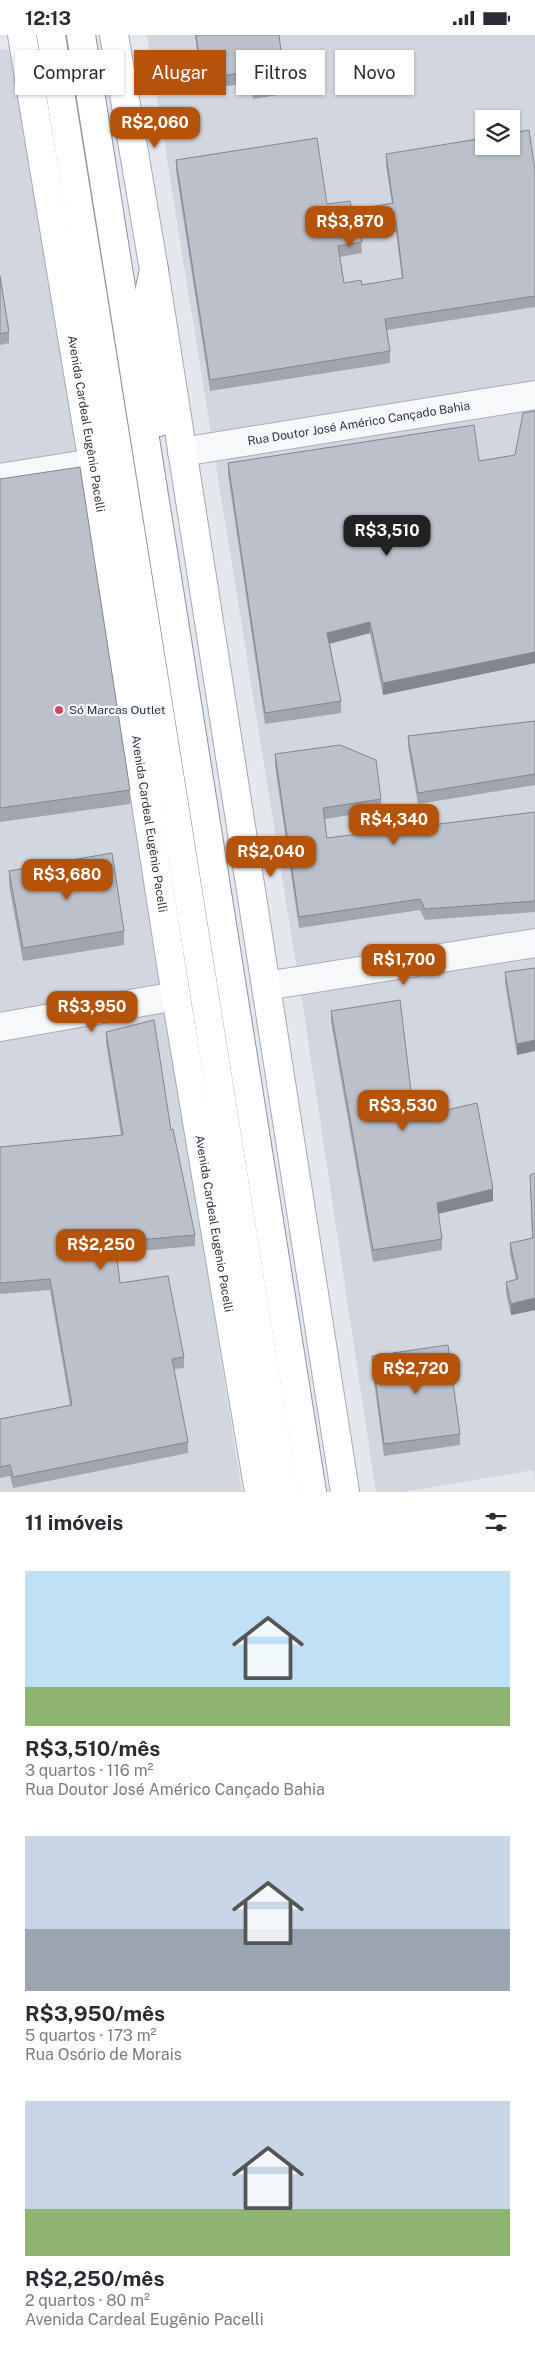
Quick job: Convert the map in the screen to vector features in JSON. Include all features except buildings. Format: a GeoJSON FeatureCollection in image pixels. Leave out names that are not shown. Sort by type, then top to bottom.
{"type":"FeatureCollection","features":[{"type":"Feature","properties":{"kind":"main road","name":"Avenida Cardeal Eugênio Pacelli"},"geometry":{"type":"LineString","coordinates":[[22,35],[93,463],[176,996],[259,1492]]}},
{"type":"Feature","properties":{"kind":"main road","name":"Avenida Cardeal Eugênio Pacelli"},"geometry":{"type":"LineString","coordinates":[[51,35],[284,1492]]}},
{"type":"Feature","properties":{"kind":"main road"},"geometry":{"type":"LineString","coordinates":[[81,35],[312,1492]]}},
{"type":"Feature","properties":{"kind":"main road"},"geometry":{"type":"LineString","coordinates":[[114,35],[154,270],[345,1492]]}},
{"type":"Feature","properties":{"kind":"main road"},"geometry":{"type":"LineString","coordinates":[[154,270],[149,293],[167,522],[162,548]]}},
{"type":"Feature","properties":{"kind":"main road"},"geometry":{"type":"LineString","coordinates":[[93,463],[98,321]]}},
{"type":"Feature","properties":{"kind":"street","name":"Rua Doutor José Américo Cançado Bahia"},"geometry":{"type":"LineString","coordinates":[[182,452],[535,395]]}},
{"type":"Feature","properties":{"kind":"street"},"geometry":{"type":"LineString","coordinates":[[0,479],[93,463]]}},
{"type":"Feature","properties":{"kind":"street"},"geometry":{"type":"LineString","coordinates":[[266,986],[535,943]]}},
{"type":"Feature","properties":{"kind":"street"},"geometry":{"type":"LineString","coordinates":[[0,1027],[176,996]]}},
{"type":"Feature","properties":{"kind":"shaded area"},"geometry":{"type":"Polygon","coordinates":[[[147,35],[535,35],[535,1484],[533,1470],[404,1492],[376,1492],[304,1013],[157,95],[226,95],[226,50],[149,50],[147,35]]]}},
{"type":"Feature","properties":{"kind":"shaded area"},"geometry":{"type":"Polygon","coordinates":[[[10,49],[15,79],[15,95],[18,95],[74,432],[242,1492],[0,1492],[0,50],[10,49]]]}},
{"type":"Feature","properties":{"kind":"place","name":"Só Marcas Outlet"},"geometry":{"type":"Point","coordinates":[59,710]}}]}
